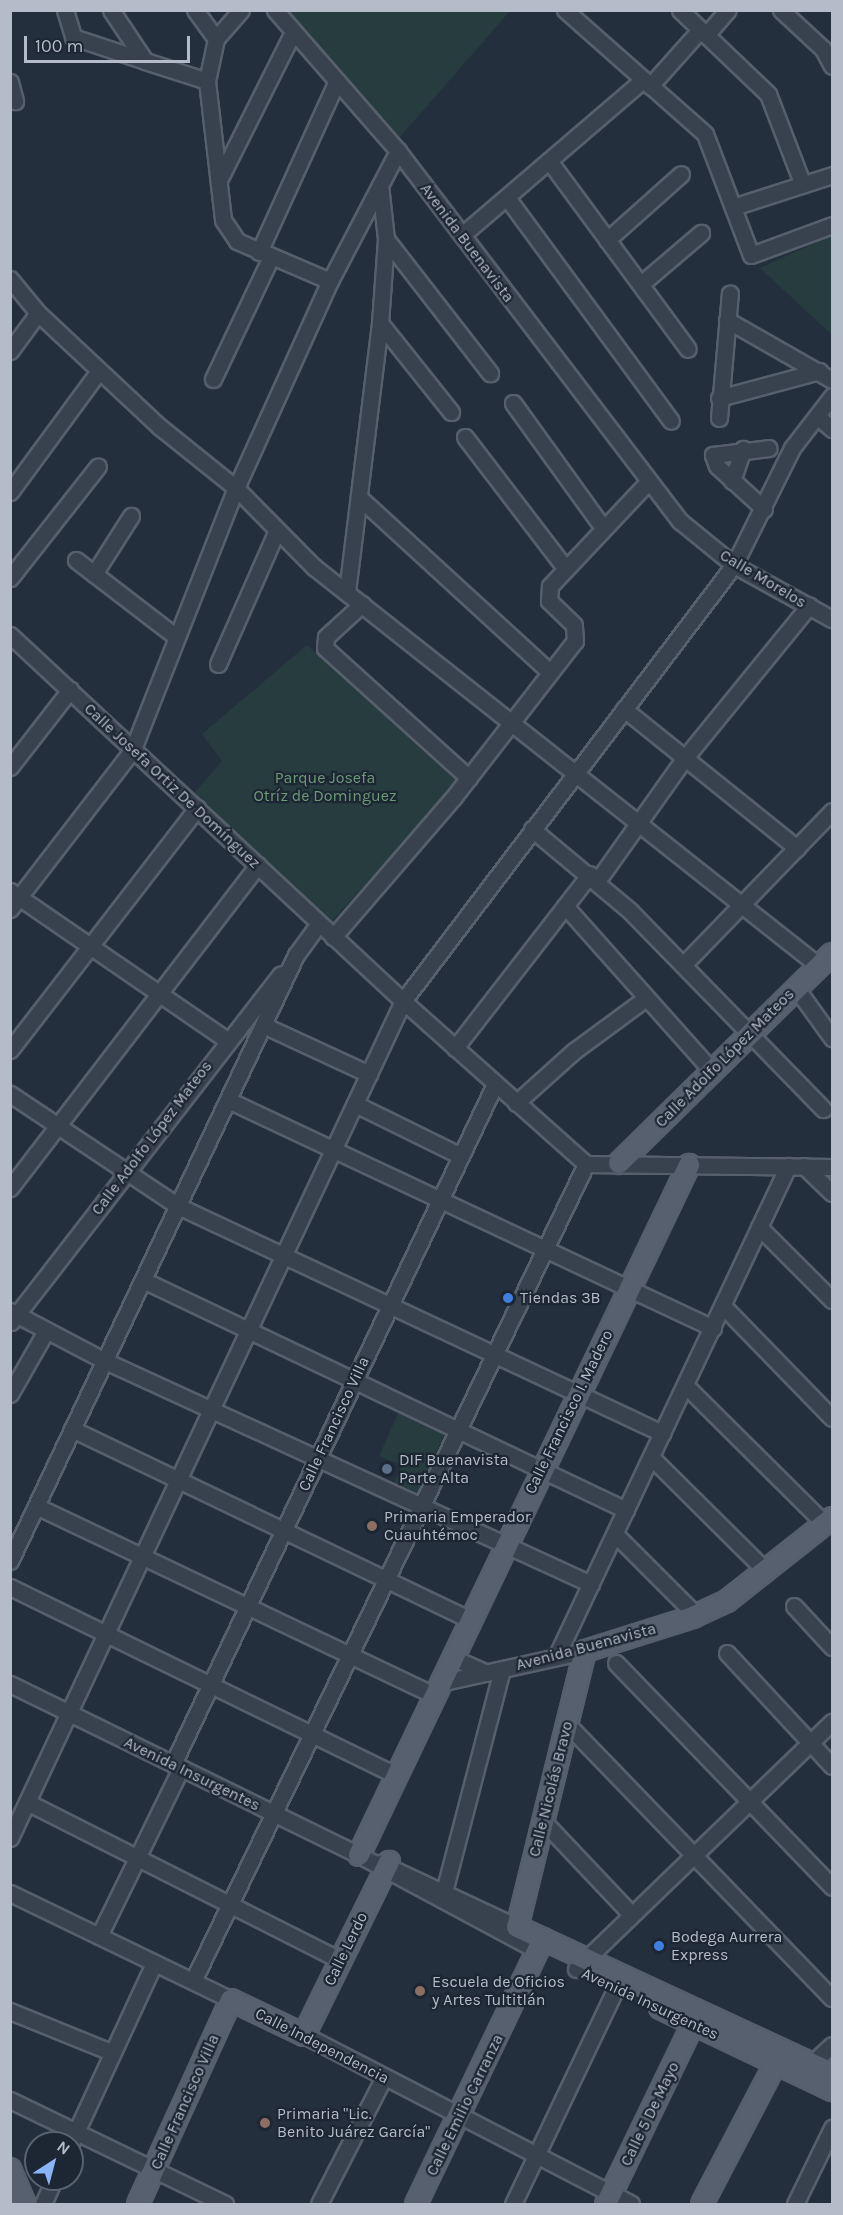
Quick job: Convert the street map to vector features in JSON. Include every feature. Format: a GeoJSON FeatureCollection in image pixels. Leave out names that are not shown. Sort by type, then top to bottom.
{"type":"FeatureCollection","features":[{"type":"Feature","properties":{"kind":"main road","name":"Calle Adolfo López Mateos"},"geometry":{"type":"LineString","coordinates":[[619,1162],[826,960]]}},
{"type":"Feature","properties":{"kind":"main road","name":"Calle Francisco I. Madero"},"geometry":{"type":"LineString","coordinates":[[376,1863],[396,1775],[540,1469],[689,1165]]}},
{"type":"Feature","properties":{"kind":"main road","name":"Avenida Buenavista"},"geometry":{"type":"LineString","coordinates":[[585,1651],[697,1616],[767,1572],[829,1521]]}},
{"type":"Feature","properties":{"kind":"main road","name":"Calle Nicolás Bravo"},"geometry":{"type":"LineString","coordinates":[[517,1927],[585,1651]]}},
{"type":"Feature","properties":{"kind":"main road","name":"Calle Lerdo"},"geometry":{"type":"LineString","coordinates":[[304,2036],[340,1960],[376,1863]]}},
{"type":"Feature","properties":{"kind":"main road","name":"Avenida Insurgentes"},"geometry":{"type":"LineString","coordinates":[[517,1927],[540,1945],[806,2069],[832,2090]]}},
{"type":"Feature","properties":{"kind":"main road","name":"Calle Emilio Carranza"},"geometry":{"type":"LineString","coordinates":[[416,2205],[461,2117],[540,1945]]}},
{"type":"Feature","properties":{"kind":"main road","name":"Avenida Insurgentes"},"geometry":{"type":"LineString","coordinates":[[581,1964],[616,1988],[693,2024],[779,2056]]}},
{"type":"Feature","properties":{"kind":"main road","name":"Calle Independencia"},"geometry":{"type":"LineString","coordinates":[[231,2000],[304,2036]]}},
{"type":"Feature","properties":{"kind":"main road","name":"Calle Francisco Villa"},"geometry":{"type":"LineString","coordinates":[[138,2205],[231,2000]]}},
{"type":"Feature","properties":{"kind":"main road","name":"Calle 5 De Mayo"},"geometry":{"type":"LineString","coordinates":[[609,2200],[693,2024]]}},
{"type":"Feature","properties":{"kind":"main road"},"geometry":{"type":"LineString","coordinates":[[702,2205],[779,2056]]}},
{"type":"Feature","properties":{"kind":"main road","name":"Avenida Insurgentes"},"geometry":{"type":"LineString","coordinates":[[806,2069],[832,2073]]}},
{"type":"Feature","properties":{"kind":"main road"},"geometry":{"type":"LineString","coordinates":[[10,2169],[24,2205]]}},
{"type":"Feature","properties":{"kind":"street"},"geometry":{"type":"LineString","coordinates":[[65,10],[74,37],[207,81]]}},
{"type":"Feature","properties":{"kind":"street"},"geometry":{"type":"LineString","coordinates":[[111,10],[145,61]]}},
{"type":"Feature","properties":{"kind":"street"},"geometry":{"type":"LineString","coordinates":[[195,10],[216,39]]}},
{"type":"Feature","properties":{"kind":"street"},"geometry":{"type":"LineString","coordinates":[[241,10],[216,39],[207,81],[227,232],[265,254],[330,281]]}},
{"type":"Feature","properties":{"kind":"street","name":"Avenida Buenavista"},"geometry":{"type":"LineString","coordinates":[[275,10],[398,152],[647,483]]}},
{"type":"Feature","properties":{"kind":"street"},"geometry":{"type":"LineString","coordinates":[[565,10],[713,144],[751,255],[832,225]]}},
{"type":"Feature","properties":{"kind":"street"},"geometry":{"type":"LineString","coordinates":[[680,10],[773,102],[803,185]]}},
{"type":"Feature","properties":{"kind":"street"},"geometry":{"type":"LineString","coordinates":[[462,235],[646,83],[729,10]]}},
{"type":"Feature","properties":{"kind":"street"},"geometry":{"type":"LineString","coordinates":[[781,10],[828,44],[832,66]]}},
{"type":"Feature","properties":{"kind":"street"},"geometry":{"type":"LineString","coordinates":[[219,180],[293,32]]}},
{"type":"Feature","properties":{"kind":"street"},"geometry":{"type":"LineString","coordinates":[[213,379],[337,81]]}},
{"type":"Feature","properties":{"kind":"street"},"geometry":{"type":"LineString","coordinates":[[10,82],[15,101]]}},
{"type":"Feature","properties":{"kind":"street"},"geometry":{"type":"LineString","coordinates":[[227,1040],[90,947],[14,899],[133,749],[175,636],[236,488],[330,281],[398,152]]}},
{"type":"Feature","properties":{"kind":"street"},"geometry":{"type":"LineString","coordinates":[[550,162],[688,349]]}},
{"type":"Feature","properties":{"kind":"street"},"geometry":{"type":"LineString","coordinates":[[607,240],[681,174]]}},
{"type":"Feature","properties":{"kind":"street"},"geometry":{"type":"LineString","coordinates":[[733,207],[832,175]]}},
{"type":"Feature","properties":{"kind":"street"},"geometry":{"type":"LineString","coordinates":[[347,592],[362,500],[380,323],[386,239],[380,185]]}},
{"type":"Feature","properties":{"kind":"street"},"geometry":{"type":"LineString","coordinates":[[508,199],[671,421]]}},
{"type":"Feature","properties":{"kind":"street"},"geometry":{"type":"LineString","coordinates":[[641,284],[701,233]]}},
{"type":"Feature","properties":{"kind":"street"},"geometry":{"type":"LineString","coordinates":[[386,239],[490,373]]}},
{"type":"Feature","properties":{"kind":"street"},"geometry":{"type":"LineString","coordinates":[[10,279],[38,313],[99,371],[236,488],[277,530],[347,592],[742,905],[826,960]]}},
{"type":"Feature","properties":{"kind":"street"},"geometry":{"type":"LineString","coordinates":[[719,418],[730,293]]}},
{"type":"Feature","properties":{"kind":"street"},"geometry":{"type":"LineString","coordinates":[[10,351],[38,313]]}},
{"type":"Feature","properties":{"kind":"street"},"geometry":{"type":"LineString","coordinates":[[727,320],[826,375]]}},
{"type":"Feature","properties":{"kind":"street"},"geometry":{"type":"LineString","coordinates":[[380,323],[450,412]]}},
{"type":"Feature","properties":{"kind":"street"},"geometry":{"type":"LineString","coordinates":[[10,492],[99,371]]}},
{"type":"Feature","properties":{"kind":"street"},"geometry":{"type":"LineString","coordinates":[[719,398],[826,375]]}},
{"type":"Feature","properties":{"kind":"street"},"geometry":{"type":"LineString","coordinates":[[10,1838],[70,1713],[176,1479],[403,1001],[734,565],[764,509],[792,448],[832,396]]}},
{"type":"Feature","properties":{"kind":"street"},"geometry":{"type":"LineString","coordinates":[[513,403],[603,528]]}},
{"type":"Feature","properties":{"kind":"street"},"geometry":{"type":"LineString","coordinates":[[816,416],[832,429]]}},
{"type":"Feature","properties":{"kind":"street"},"geometry":{"type":"LineString","coordinates":[[465,437],[566,569]]}},
{"type":"Feature","properties":{"kind":"street"},"geometry":{"type":"LineString","coordinates":[[764,509],[732,482],[713,455],[743,449],[769,448]]}},
{"type":"Feature","properties":{"kind":"street"},"geometry":{"type":"LineString","coordinates":[[732,482],[743,449]]}},
{"type":"Feature","properties":{"kind":"street"},"geometry":{"type":"LineString","coordinates":[[10,578],[98,466]]}},
{"type":"Feature","properties":{"kind":"street"},"geometry":{"type":"LineString","coordinates":[[333,937],[469,778],[578,633],[547,593],[603,528],[647,483]]}},
{"type":"Feature","properties":{"kind":"street","name":"Calle Morelos"},"geometry":{"type":"LineString","coordinates":[[647,483],[692,534],[734,565],[832,619]]}},
{"type":"Feature","properties":{"kind":"street"},"geometry":{"type":"LineString","coordinates":[[362,500],[550,672]]}},
{"type":"Feature","properties":{"kind":"street"},"geometry":{"type":"LineString","coordinates":[[94,574],[130,516]]}},
{"type":"Feature","properties":{"kind":"street"},"geometry":{"type":"LineString","coordinates":[[218,664],[277,530]]}},
{"type":"Feature","properties":{"kind":"street"},"geometry":{"type":"LineString","coordinates":[[76,560],[175,636]]}},
{"type":"Feature","properties":{"kind":"street"},"geometry":{"type":"LineString","coordinates":[[363,604],[322,643],[469,778]]}},
{"type":"Feature","properties":{"kind":"street"},"geometry":{"type":"LineString","coordinates":[[455,1047],[565,906],[594,877],[639,823],[684,759],[809,606]]}},
{"type":"Feature","properties":{"kind":"street","name":"Calle Josefa Ortiz De Domínguez"},"geometry":{"type":"LineString","coordinates":[[10,635],[333,937],[586,1164]]}},
{"type":"Feature","properties":{"kind":"street"},"geometry":{"type":"LineString","coordinates":[[10,768],[70,690]]}},
{"type":"Feature","properties":{"kind":"street"},"geometry":{"type":"LineString","coordinates":[[624,710],[797,848]]}},
{"type":"Feature","properties":{"kind":"street"},"geometry":{"type":"LineString","coordinates":[[10,1050],[197,808]]}},
{"type":"Feature","properties":{"kind":"street"},"geometry":{"type":"LineString","coordinates":[[683,965],[832,811]]}},
{"type":"Feature","properties":{"kind":"street"},"geometry":{"type":"LineString","coordinates":[[532,829],[594,877],[823,1109]]}},
{"type":"Feature","properties":{"kind":"street"},"geometry":{"type":"LineString","coordinates":[[10,1188],[258,865]]}},
{"type":"Feature","properties":{"kind":"street"},"geometry":{"type":"LineString","coordinates":[[565,906],[712,1071]]}},
{"type":"Feature","properties":{"kind":"street"},"geometry":{"type":"LineString","coordinates":[[10,1561],[15,1540],[36,1506],[296,955],[319,923]]}},
{"type":"Feature","properties":{"kind":"street","name":"Calle Adolfo López Mateos"},"geometry":{"type":"LineString","coordinates":[[13,1316],[227,1040],[296,955]]}},
{"type":"Feature","properties":{"kind":"street"},"geometry":{"type":"LineString","coordinates":[[796,988],[832,1036]]}},
{"type":"Feature","properties":{"kind":"street"},"geometry":{"type":"LineString","coordinates":[[516,1103],[574,1051],[646,998]]}},
{"type":"Feature","properties":{"kind":"street"},"geometry":{"type":"LineString","coordinates":[[263,1025],[369,1074]]}},
{"type":"Feature","properties":{"kind":"street","name":"Calle Francisco Villa"},"geometry":{"type":"LineString","coordinates":[[99,1936],[138,1858],[211,1684],[495,1084]]}},
{"type":"Feature","properties":{"kind":"street"},"geometry":{"type":"LineString","coordinates":[[10,1094],[178,1206],[662,1433]]}},
{"type":"Feature","properties":{"kind":"street"},"geometry":{"type":"LineString","coordinates":[[228,1100],[713,1328]]}},
{"type":"Feature","properties":{"kind":"street"},"geometry":{"type":"LineString","coordinates":[[355,1104],[461,1156]]}},
{"type":"Feature","properties":{"kind":"street"},"geometry":{"type":"LineString","coordinates":[[193,1981],[276,1814],[494,1354],[547,1250],[586,1164],[619,1162],[832,1167]]}},
{"type":"Feature","properties":{"kind":"street"},"geometry":{"type":"LineString","coordinates":[[557,1655],[788,1166]]}},
{"type":"Feature","properties":{"kind":"street"},"geometry":{"type":"LineString","coordinates":[[804,1166],[832,1193]]}},
{"type":"Feature","properties":{"kind":"street"},"geometry":{"type":"LineString","coordinates":[[759,1227],[832,1300]]}},
{"type":"Feature","properties":{"kind":"street"},"geometry":{"type":"LineString","coordinates":[[143,1280],[626,1510]]}},
{"type":"Feature","properties":{"kind":"street"},"geometry":{"type":"LineString","coordinates":[[723,1306],[832,1418]]}},
{"type":"Feature","properties":{"kind":"street"},"geometry":{"type":"LineString","coordinates":[[13,1316],[209,1409],[591,1584]]}},
{"type":"Feature","properties":{"kind":"street"},"geometry":{"type":"LineString","coordinates":[[10,1394],[46,1331]]}},
{"type":"Feature","properties":{"kind":"street"},"geometry":{"type":"LineString","coordinates":[[685,1385],[829,1521]]}},
{"type":"Feature","properties":{"kind":"street"},"geometry":{"type":"LineString","coordinates":[[72,1429],[469,1619]]}},
{"type":"Feature","properties":{"kind":"street"},"geometry":{"type":"LineString","coordinates":[[651,1457],[767,1572]]}},
{"type":"Feature","properties":{"kind":"street"},"geometry":{"type":"LineString","coordinates":[[36,1506],[350,1655],[436,1689]]}},
{"type":"Feature","properties":{"kind":"street"},"geometry":{"type":"LineString","coordinates":[[615,1534],[697,1616]]}},
{"type":"Feature","properties":{"kind":"street"},"geometry":{"type":"LineString","coordinates":[[10,1587],[314,1732],[396,1775]]}},
{"type":"Feature","properties":{"kind":"street"},"geometry":{"type":"LineString","coordinates":[[794,1606],[832,1647]]}},
{"type":"Feature","properties":{"kind":"street","name":"Avenida Buenavista"},"geometry":{"type":"LineString","coordinates":[[436,1689],[557,1655],[585,1651]]}},
{"type":"Feature","properties":{"kind":"street"},"geometry":{"type":"LineString","coordinates":[[727,1653],[832,1766]]}},
{"type":"Feature","properties":{"kind":"street"},"geometry":{"type":"LineString","coordinates":[[444,1892],[494,1672],[451,1657]]}},
{"type":"Feature","properties":{"kind":"street"},"geometry":{"type":"LineString","coordinates":[[616,1663],[831,1882]]}},
{"type":"Feature","properties":{"kind":"street","name":"Avenida Insurgentes"},"geometry":{"type":"LineString","coordinates":[[10,1684],[540,1945]]}},
{"type":"Feature","properties":{"kind":"street"},"geometry":{"type":"LineString","coordinates":[[581,1964],[832,1722]]}},
{"type":"Feature","properties":{"kind":"street"},"geometry":{"type":"LineString","coordinates":[[567,1724],[832,1998]]}},
{"type":"Feature","properties":{"kind":"street"},"geometry":{"type":"LineString","coordinates":[[27,1802],[340,1960]]}},
{"type":"Feature","properties":{"kind":"street"},"geometry":{"type":"LineString","coordinates":[[543,1821],[632,1916]]}},
{"type":"Feature","properties":{"kind":"street","name":"Avenida Insurgentes"},"geometry":{"type":"LineString","coordinates":[[376,1863],[517,1927]]}},
{"type":"Feature","properties":{"kind":"street","name":"Calle Independencia"},"geometry":{"type":"LineString","coordinates":[[10,1893],[231,2000]]}},
{"type":"Feature","properties":{"kind":"street"},"geometry":{"type":"LineString","coordinates":[[76,2131],[154,1963]]}},
{"type":"Feature","properties":{"kind":"street"},"geometry":{"type":"LineString","coordinates":[[513,2205],[616,1988]]}},
{"type":"Feature","properties":{"kind":"street"},"geometry":{"type":"LineString","coordinates":[[10,2011],[111,2052]]}},
{"type":"Feature","properties":{"kind":"street","name":"Calle Independencia"},"geometry":{"type":"LineString","coordinates":[[304,2036],[537,2157],[609,2200],[631,2205]]}},
{"type":"Feature","properties":{"kind":"street"},"geometry":{"type":"LineString","coordinates":[[806,2069],[832,2045]]}},
{"type":"Feature","properties":{"kind":"street"},"geometry":{"type":"LineString","coordinates":[[319,2205],[384,2078]]}},
{"type":"Feature","properties":{"kind":"street"},"geometry":{"type":"LineString","coordinates":[[10,2100],[63,2131]]}},
{"type":"Feature","properties":{"kind":"street"},"geometry":{"type":"LineString","coordinates":[[795,2205],[832,2128]]}},
{"type":"Feature","properties":{"kind":"street"},"geometry":{"type":"LineString","coordinates":[[84,2141],[155,2169],[225,2205]]}},
{"type":"Feature","properties":{"kind":"street"},"geometry":{"type":"LineString","coordinates":[[43,2205],[49,2191]]}},
{"type":"Feature","properties":{"kind":"green space"},"geometry":{"type":"Polygon","coordinates":[[[285,11],[510,11],[400,137],[285,11]]]}},
{"type":"Feature","properties":{"kind":"green space"},"geometry":{"type":"Polygon","coordinates":[[[832,235],[832,335],[760,268],[832,235]]]}},
{"type":"Feature","properties":{"kind":"green space","name":"Parque Josefa Otríz de Dominguez"},"geometry":{"type":"Polygon","coordinates":[[[307,645],[457,782],[332,921],[194,793],[222,761],[202,734],[307,645]]]}},
{"type":"Feature","properties":{"kind":"green space"},"geometry":{"type":"Polygon","coordinates":[[[400,1409],[446,1430],[418,1493],[394,1483],[402,1465],[379,1456],[400,1409]]]}},
{"type":"Feature","properties":{"kind":"place","name":"Tiendas 3B"},"geometry":{"type":"Point","coordinates":[508,1298]}},
{"type":"Feature","properties":{"kind":"place","name":"DIF Buenavista Parte Alta"},"geometry":{"type":"Point","coordinates":[387,1469]}},
{"type":"Feature","properties":{"kind":"place","name":"Primaria Emperador Cuauhtémoc"},"geometry":{"type":"Point","coordinates":[372,1526]}},
{"type":"Feature","properties":{"kind":"place","name":"Bodega Aurrera Express"},"geometry":{"type":"Point","coordinates":[659,1946]}},
{"type":"Feature","properties":{"kind":"place","name":"Escuela de Oficios y Artes Tultitlán"},"geometry":{"type":"Point","coordinates":[420,1991]}},
{"type":"Feature","properties":{"kind":"place","name":"Primaria \"Lic. Benito Juárez García\""},"geometry":{"type":"Point","coordinates":[265,2123]}}]}
